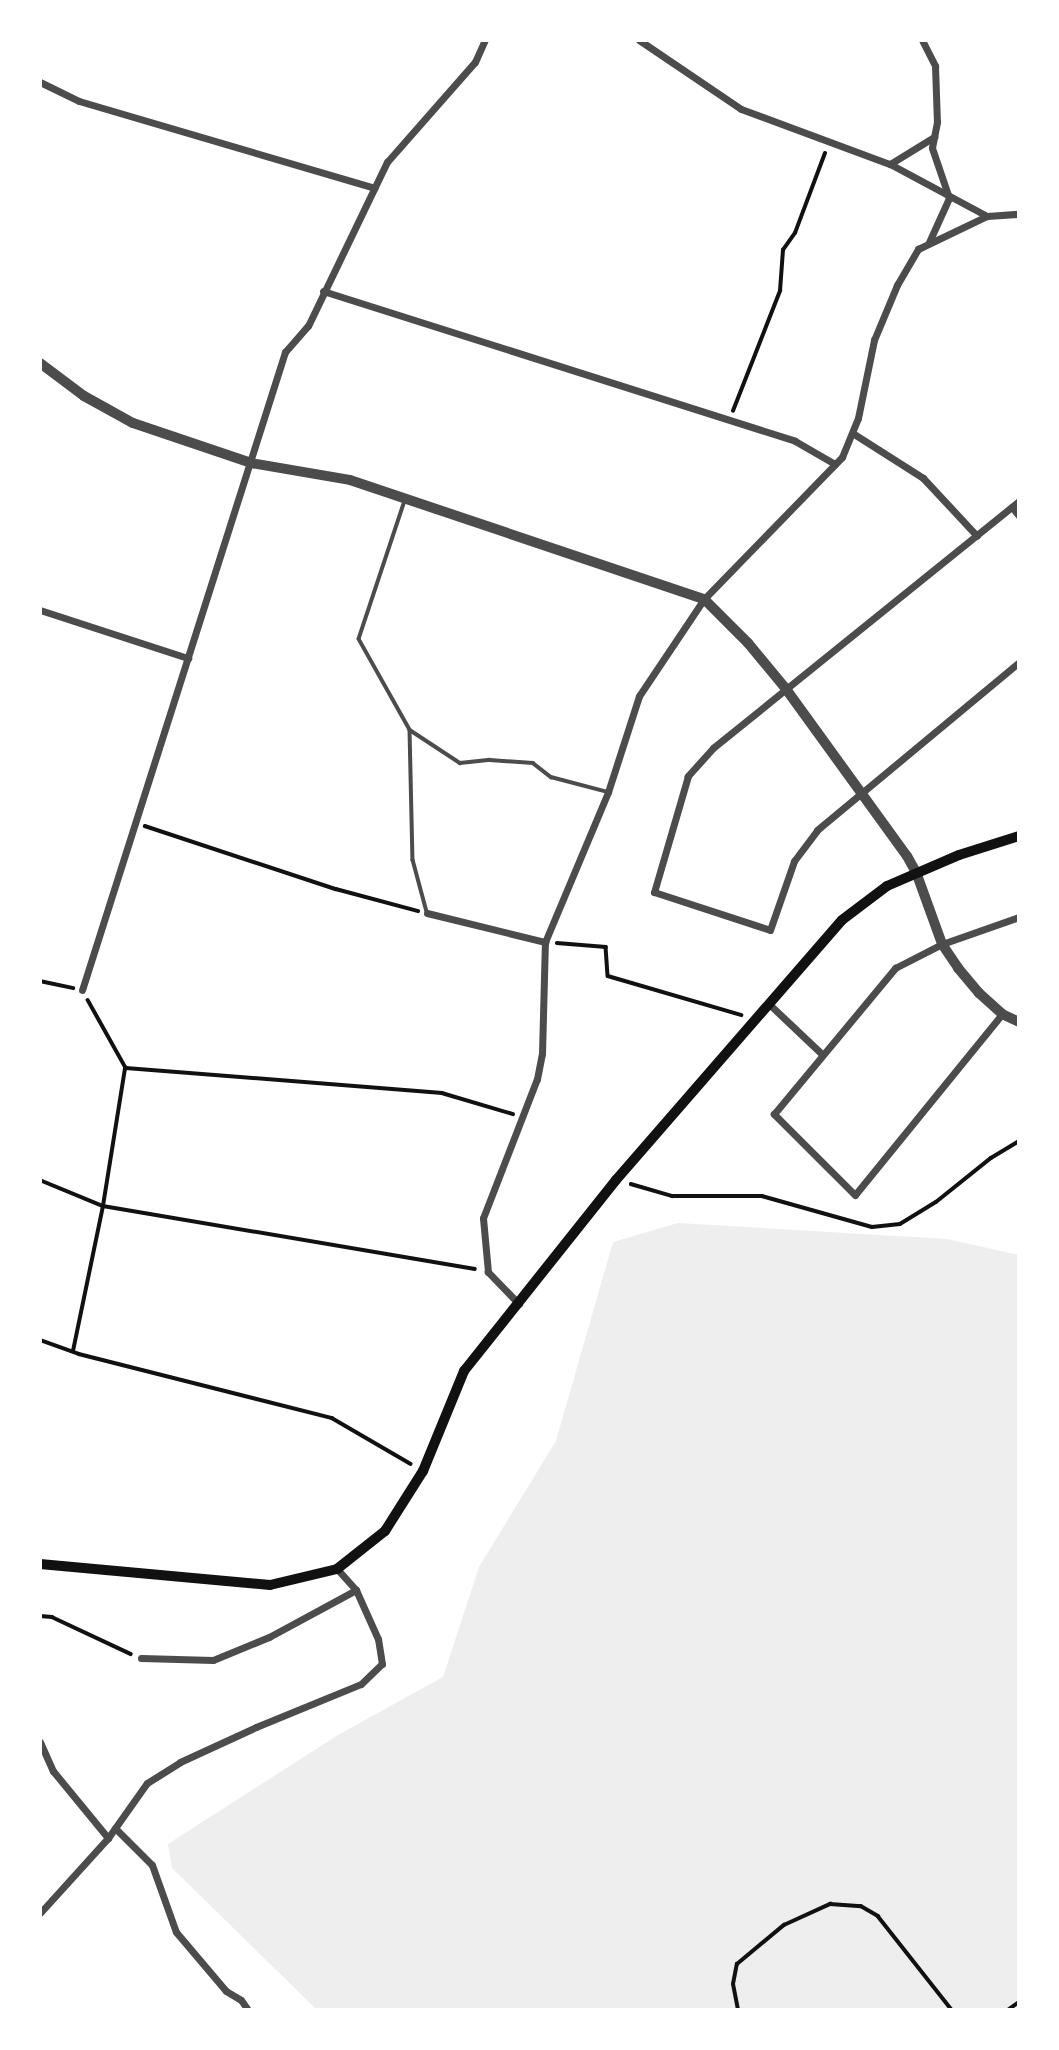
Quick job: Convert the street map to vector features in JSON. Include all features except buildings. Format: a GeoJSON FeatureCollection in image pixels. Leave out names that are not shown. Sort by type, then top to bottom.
{"type":"FeatureCollection","features":[{"type":"Feature","properties":{"kind":"main road"},"geometry":{"type":"LineString","coordinates":[[40,1564],[270,1585],[337,1569],[385,1531],[422,1471],[464,1371],[616,1180],[849,914],[887,886],[916,872],[1019,836]]}},
{"type":"Feature","properties":{"kind":"street"},"geometry":{"type":"LineString","coordinates":[[82,990],[285,352],[308,326],[387,162],[475,62],[485,40]]}},
{"type":"Feature","properties":{"kind":"street"},"geometry":{"type":"LineString","coordinates":[[639,40],[741,109],[890,163],[949,198],[987,216]]}},
{"type":"Feature","properties":{"kind":"street"},"geometry":{"type":"LineString","coordinates":[[922,40],[935,66],[937,122],[932,148],[949,198],[929,243]]}},
{"type":"Feature","properties":{"kind":"street"},"geometry":{"type":"LineString","coordinates":[[40,82],[79,101],[374,188]]}},
{"type":"Feature","properties":{"kind":"street"},"geometry":{"type":"LineString","coordinates":[[890,163],[934,137]]}},
{"type":"Feature","properties":{"kind":"street"},"geometry":{"type":"LineString","coordinates":[[519,1304],[488,1272],[483,1218],[537,1079],[542,1054],[545,942],[608,792],[639,696],[704,599],[835,464],[853,434],[874,340],[907,266],[918,249],[987,216],[1019,214]]}},
{"type":"Feature","properties":{"kind":"street"},"geometry":{"type":"LineString","coordinates":[[323,291],[795,441],[835,464]]}},
{"type":"Feature","properties":{"kind":"street"},"geometry":{"type":"LineString","coordinates":[[40,363],[84,396],[132,423],[251,463],[349,480],[681,589],[704,599],[748,643],[786,689],[916,872],[942,944],[979,993],[1002,1014],[1019,1022]]}},
{"type":"Feature","properties":{"kind":"street"},"geometry":{"type":"LineString","coordinates":[[853,434],[923,478],[976,536]]}},
{"type":"Feature","properties":{"kind":"street"},"geometry":{"type":"LineString","coordinates":[[1019,516],[1015,504],[713,748],[688,776],[654,892],[770,930],[794,861],[817,830],[1019,662]]}},
{"type":"Feature","properties":{"kind":"street"},"geometry":{"type":"LineString","coordinates":[[40,610],[188,658]]}},
{"type":"Feature","properties":{"kind":"street"},"geometry":{"type":"LineString","coordinates":[[427,913],[545,942]]}},
{"type":"Feature","properties":{"kind":"street"},"geometry":{"type":"LineString","coordinates":[[1002,1014],[855,1195],[774,1114],[895,968],[942,944],[1019,918]]}},
{"type":"Feature","properties":{"kind":"street"},"geometry":{"type":"LineString","coordinates":[[769,1004],[822,1055]]}},
{"type":"Feature","properties":{"kind":"street"},"geometry":{"type":"LineString","coordinates":[[40,1913],[107,1838],[147,1783],[180,1762],[361,1684],[382,1664],[378,1639],[356,1590],[337,1569]]}},
{"type":"Feature","properties":{"kind":"street"},"geometry":{"type":"LineString","coordinates":[[141,1658],[213,1660],[269,1637],[356,1590]]}},
{"type":"Feature","properties":{"kind":"street"},"geometry":{"type":"LineString","coordinates":[[40,1742],[53,1771],[107,1838]]}},
{"type":"Feature","properties":{"kind":"street"},"geometry":{"type":"LineString","coordinates":[[115,1828],[152,1865],[176,1932],[226,1991],[241,2000],[248,2010]]}},
{"type":"Feature","properties":{"kind":"lane"},"geometry":{"type":"LineString","coordinates":[[405,499],[359,639],[410,730],[460,763],[490,760],[533,763],[551,777],[608,792]]}},
{"type":"Feature","properties":{"kind":"lane"},"geometry":{"type":"LineString","coordinates":[[410,730],[413,860],[427,913]]}},
{"type":"Feature","properties":{"kind":"path"},"geometry":{"type":"LineString","coordinates":[[730,420],[780,290],[783,250],[795,233],[829,141]]}},
{"type":"Feature","properties":{"kind":"path"},"geometry":{"type":"LineString","coordinates":[[135,823],[336,889],[427,913]]}},
{"type":"Feature","properties":{"kind":"path"},"geometry":{"type":"LineString","coordinates":[[545,942],[606,947],[608,976],[756,1019]]}},
{"type":"Feature","properties":{"kind":"path"},"geometry":{"type":"LineString","coordinates":[[40,981],[82,990],[125,1066],[103,1206],[73,1351]]}},
{"type":"Feature","properties":{"kind":"path"},"geometry":{"type":"LineString","coordinates":[[125,1066],[442,1093],[522,1117]]}},
{"type":"Feature","properties":{"kind":"path"},"geometry":{"type":"LineString","coordinates":[[616,1180],[672,1196],[762,1196],[872,1227],[900,1224],[936,1202],[991,1158],[1019,1141]]}},
{"type":"Feature","properties":{"kind":"path"},"geometry":{"type":"LineString","coordinates":[[40,1180],[103,1206],[488,1272]]}},
{"type":"Feature","properties":{"kind":"path"},"geometry":{"type":"LineString","coordinates":[[40,1340],[73,1351],[332,1418],[422,1471]]}},
{"type":"Feature","properties":{"kind":"path"},"geometry":{"type":"LineString","coordinates":[[40,1616],[52,1617],[141,1658]]}},
{"type":"Feature","properties":{"kind":"path"},"geometry":{"type":"LineString","coordinates":[[738,2010],[733,1984],[737,1964],[784,1925],[830,1904],[862,1906],[878,1916],[953,2010]]}},
{"type":"Feature","properties":{"kind":"path"},"geometry":{"type":"LineString","coordinates":[[1009,2010],[1019,2003]]}},
{"type":"Feature","properties":{"kind":"shaded area"},"geometry":{"type":"Polygon","coordinates":[[[678,1223],[947,1239],[1019,1255],[1019,2010],[317,2010],[172,1868],[168,1844],[338,1735],[443,1677],[479,1567],[556,1441],[613,1242],[678,1223]]]}}]}
